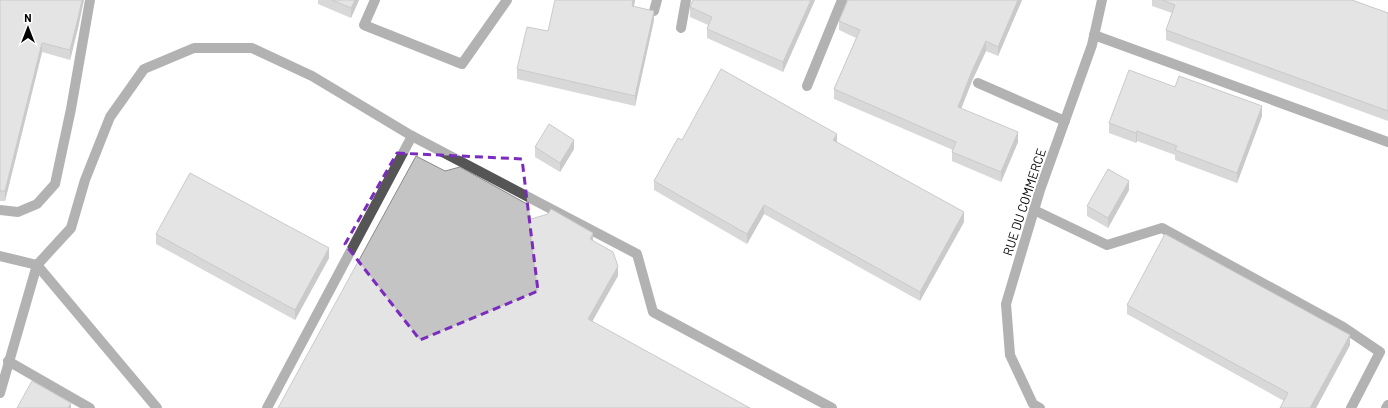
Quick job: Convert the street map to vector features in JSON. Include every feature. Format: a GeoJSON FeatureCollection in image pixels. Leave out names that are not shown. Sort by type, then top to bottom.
{"type":"FeatureCollection","features":[{"type":"Feature","properties":{"kind":"street"},"geometry":{"type":"LineString","coordinates":[[0,210],[18,212],[38,204],[55,184],[71,109],[90,0]]}},
{"type":"Feature","properties":{"kind":"street"},"geometry":{"type":"LineString","coordinates":[[375,0],[364,25],[462,64],[507,0]]}},
{"type":"Feature","properties":{"kind":"street"},"geometry":{"type":"LineString","coordinates":[[654,11],[657,0]]}},
{"type":"Feature","properties":{"kind":"street"},"geometry":{"type":"LineString","coordinates":[[681,28],[686,0]]}},
{"type":"Feature","properties":{"kind":"street"},"geometry":{"type":"LineString","coordinates":[[807,86],[842,0]]}},
{"type":"Feature","properties":{"kind":"street","name":"RUE DU COMMERCE"},"geometry":{"type":"LineString","coordinates":[[1040,408],[1034,404],[1010,355],[1006,304],[1034,210],[1092,45],[1102,0]]}},
{"type":"Feature","properties":{"kind":"street"},"geometry":{"type":"LineString","coordinates":[[1094,35],[1388,142]]}},
{"type":"Feature","properties":{"kind":"street"},"geometry":{"type":"LineString","coordinates":[[0,393],[8,361],[38,266],[71,228],[86,180],[110,117],[144,69],[194,48],[252,48],[312,76],[412,136],[637,254],[653,312],[832,408]]}},
{"type":"Feature","properties":{"kind":"street"},"geometry":{"type":"LineString","coordinates":[[978,83],[1065,121]]}},
{"type":"Feature","properties":{"kind":"street"},"geometry":{"type":"LineString","coordinates":[[267,408],[412,136]]}},
{"type":"Feature","properties":{"kind":"street"},"geometry":{"type":"LineString","coordinates":[[1034,210],[1107,245],[1162,228],[1343,326],[1380,352],[1351,408]]}},
{"type":"Feature","properties":{"kind":"street"},"geometry":{"type":"LineString","coordinates":[[0,256],[38,266],[158,408]]}},
{"type":"Feature","properties":{"kind":"street"},"geometry":{"type":"LineString","coordinates":[[8,361],[90,408]]}},
{"type":"Feature","properties":{"kind":"highlighted area"},"geometry":{"type":"Polygon","coordinates":[[[397,153],[522,159],[538,291],[420,340],[345,244],[397,153]]]}},
{"type":"Feature","properties":{"kind":"building"},"geometry":{"type":"Polygon","coordinates":[[[0,0],[82,0],[70,50],[42,43],[5,191],[0,191],[0,0]]]}},
{"type":"Feature","properties":{"kind":"building"},"geometry":{"type":"Polygon","coordinates":[[[332,0],[355,0],[351,8],[332,0]]]}},
{"type":"Feature","properties":{"kind":"building"},"geometry":{"type":"Polygon","coordinates":[[[555,0],[633,0],[632,6],[654,11],[635,96],[517,69],[527,27],[548,31],[555,0]]]}},
{"type":"Feature","properties":{"kind":"building"},"geometry":{"type":"Polygon","coordinates":[[[693,0],[811,0],[783,62],[707,29],[712,17],[690,7],[693,0]]]}},
{"type":"Feature","properties":{"kind":"building"},"geometry":{"type":"Polygon","coordinates":[[[848,0],[1018,0],[998,47],[986,41],[958,107],[1018,132],[1001,172],[952,152],[956,142],[834,89],[860,30],[839,21],[848,0]]]}},
{"type":"Feature","properties":{"kind":"building"},"geometry":{"type":"Polygon","coordinates":[[[1162,0],[1352,0],[1388,13],[1388,111],[1166,30],[1175,5],[1162,0]]]}},
{"type":"Feature","properties":{"kind":"building"},"geometry":{"type":"Polygon","coordinates":[[[721,69],[837,134],[833,140],[964,212],[920,292],[764,205],[747,234],[654,181],[678,138],[682,140],[721,69]]]}},
{"type":"Feature","properties":{"kind":"building"},"geometry":{"type":"Polygon","coordinates":[[[1129,70],[1175,87],[1179,76],[1262,106],[1237,173],[1175,150],[1177,146],[1137,131],[1136,133],[1109,123],[1129,70]]]}},
{"type":"Feature","properties":{"kind":"building"},"geometry":{"type":"Polygon","coordinates":[[[549,124],[574,140],[560,163],[535,147],[549,124]]]}},
{"type":"Feature","properties":{"kind":"building"},"geometry":{"type":"Polygon","coordinates":[[[416,156],[445,171],[460,167],[527,204],[531,219],[548,214],[551,209],[593,233],[590,239],[613,252],[618,266],[588,319],[750,408],[278,408],[416,156]]]}},
{"type":"Feature","properties":{"kind":"building"},"geometry":{"type":"Polygon","coordinates":[[[1108,169],[1129,181],[1108,218],[1087,206],[1108,169]]]}},
{"type":"Feature","properties":{"kind":"building"},"geometry":{"type":"Polygon","coordinates":[[[190,173],[329,248],[295,310],[156,234],[190,173]]]}},
{"type":"Feature","properties":{"kind":"building"},"geometry":{"type":"Polygon","coordinates":[[[1165,234],[1350,335],[1310,408],[1280,408],[1288,393],[1127,305],[1165,234]]]}},
{"type":"Feature","properties":{"kind":"building"},"geometry":{"type":"Polygon","coordinates":[[[32,381],[71,403],[68,408],[17,408],[32,381]]]}}]}
